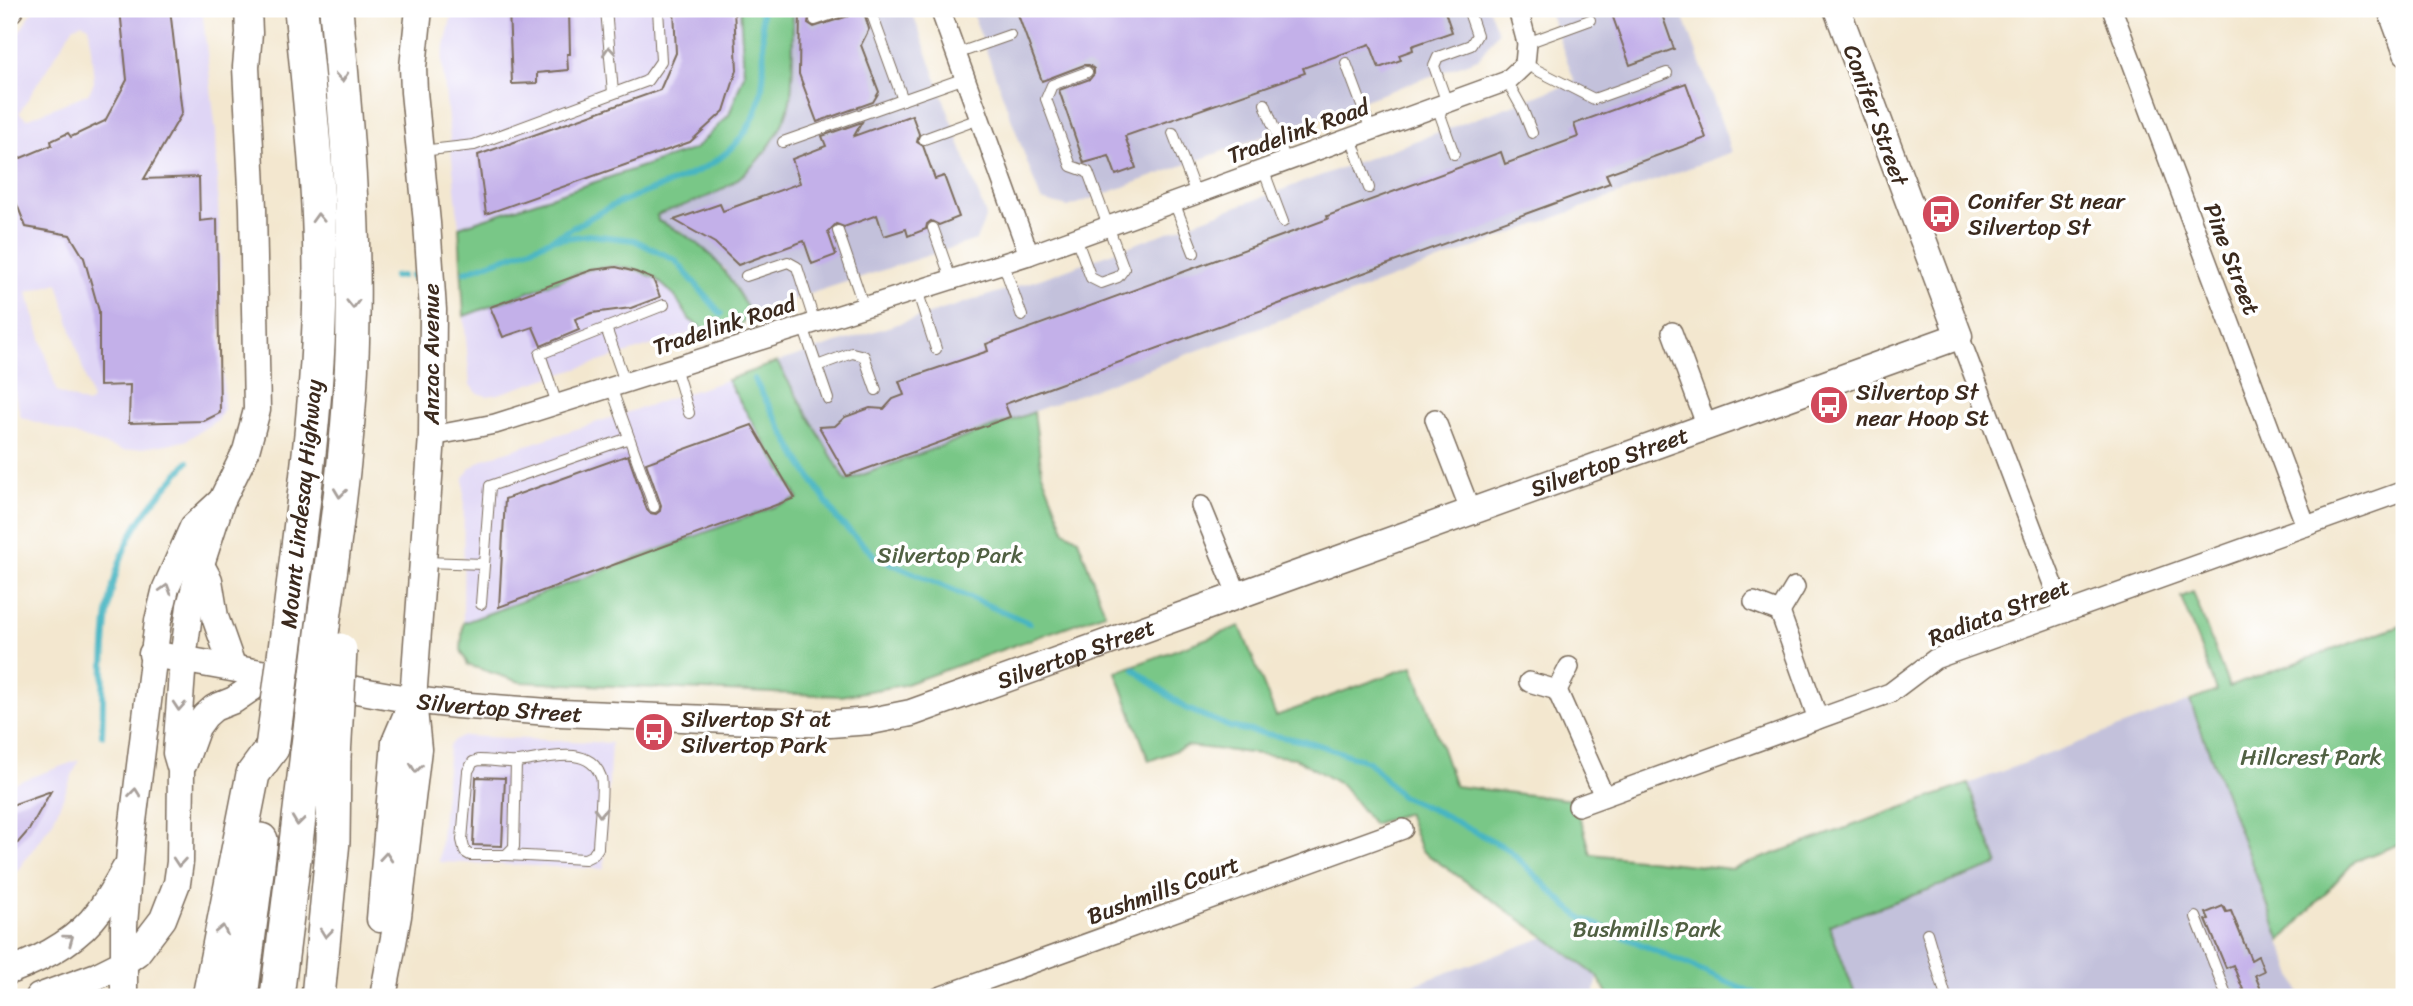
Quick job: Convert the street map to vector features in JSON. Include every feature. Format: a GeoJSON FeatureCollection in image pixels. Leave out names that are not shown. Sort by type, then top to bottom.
{"type":"FeatureCollection","features":[{"type":"Feature","properties":{"kind":"highway","name":"Mount Lindesay Highway"},"geometry":{"type":"LineString","coordinates":[[241,997],[314,409],[320,274],[301,9]]}},
{"type":"Feature","properties":{"kind":"highway","name":"Mount Lindesay Highway"},"geometry":{"type":"LineString","coordinates":[[277,997],[321,755],[332,628],[330,577],[347,425],[354,319],[351,202],[336,9]]}},
{"type":"Feature","properties":{"kind":"highway"},"geometry":{"type":"LineString","coordinates":[[208,997],[253,774],[272,747]]}},
{"type":"Feature","properties":{"kind":"highway"},"geometry":{"type":"LineString","coordinates":[[318,997],[333,841],[321,755]]}},
{"type":"Feature","properties":{"kind":"main road"},"geometry":{"type":"LineString","coordinates":[[230,9],[234,39],[246,67]]}},
{"type":"Feature","properties":{"kind":"main road"},"geometry":{"type":"LineString","coordinates":[[39,997],[97,976],[137,953],[171,904],[180,862],[181,770],[176,752],[190,606],[221,502],[246,451],[257,410],[253,208],[246,67],[248,9]]}},
{"type":"Feature","properties":{"kind":"main road","name":"Anzac Avenue"},"geometry":{"type":"LineString","coordinates":[[383,997],[398,916],[418,749],[413,701],[432,436],[433,310],[413,67],[419,9]]}},
{"type":"Feature","properties":{"kind":"main road","name":"Conifer Street"},"geometry":{"type":"LineString","coordinates":[[1837,9],[1958,336]]}},
{"type":"Feature","properties":{"kind":"main road","name":"Silvertop Street"},"geometry":{"type":"LineString","coordinates":[[152,654],[413,701],[561,713],[830,724],[871,721],[911,713],[1958,336]]}},
{"type":"Feature","properties":{"kind":"main road"},"geometry":{"type":"LineString","coordinates":[[124,997],[123,963],[129,861],[152,654],[166,588],[178,557],[193,527],[221,502]]}},
{"type":"Feature","properties":{"kind":"main road"},"geometry":{"type":"LineString","coordinates":[[201,564],[209,580],[215,617],[233,668]]}},
{"type":"Feature","properties":{"kind":"main road"},"geometry":{"type":"LineString","coordinates":[[181,770],[197,727],[205,716],[272,674]]}},
{"type":"Feature","properties":{"kind":"main road","name":"Anzac Avenue"},"geometry":{"type":"LineString","coordinates":[[367,997],[379,936],[395,743],[413,701]]}},
{"type":"Feature","properties":{"kind":"main road"},"geometry":{"type":"LineString","coordinates":[[9,971],[54,950],[88,925],[110,895],[129,861]]}},
{"type":"Feature","properties":{"kind":"street"},"geometry":{"type":"LineString","coordinates":[[940,9],[1029,255]]}},
{"type":"Feature","properties":{"kind":"street"},"geometry":{"type":"LineString","coordinates":[[1518,9],[1527,43],[1525,64]]}},
{"type":"Feature","properties":{"kind":"street","name":"Pine Street"},"geometry":{"type":"LineString","coordinates":[[2112,9],[2306,526]]}},
{"type":"Feature","properties":{"kind":"street"},"geometry":{"type":"LineString","coordinates":[[2387,9],[2404,55]]}},
{"type":"Feature","properties":{"kind":"street","name":"Tradelink Road"},"geometry":{"type":"LineString","coordinates":[[432,436],[495,424],[1029,255],[1507,81],[1525,64]]}},
{"type":"Feature","properties":{"kind":"street"},"geometry":{"type":"LineString","coordinates":[[1672,332],[1707,427]]}},
{"type":"Feature","properties":{"kind":"street","name":"Conifer Street"},"geometry":{"type":"LineString","coordinates":[[1958,336],[2064,613]]}},
{"type":"Feature","properties":{"kind":"street"},"geometry":{"type":"LineString","coordinates":[[1435,419],[1471,512]]}},
{"type":"Feature","properties":{"kind":"street","name":"Radiata Street"},"geometry":{"type":"LineString","coordinates":[[1578,806],[1890,693],[1935,659],[2404,491]]}},
{"type":"Feature","properties":{"kind":"street"},"geometry":{"type":"LineString","coordinates":[[1201,506],[1238,596]]}},
{"type":"Feature","properties":{"kind":"street"},"geometry":{"type":"LineString","coordinates":[[1780,612],[1795,587]]}},
{"type":"Feature","properties":{"kind":"street"},"geometry":{"type":"LineString","coordinates":[[1754,602],[1780,612],[1818,719]]}},
{"type":"Feature","properties":{"kind":"street"},"geometry":{"type":"LineString","coordinates":[[1557,690],[1569,667]]}},
{"type":"Feature","properties":{"kind":"street"},"geometry":{"type":"LineString","coordinates":[[1529,682],[1557,690]]}},
{"type":"Feature","properties":{"kind":"street"},"geometry":{"type":"LineString","coordinates":[[1557,690],[1604,796]]}},
{"type":"Feature","properties":{"kind":"street","name":"Bushmills Court"},"geometry":{"type":"LineString","coordinates":[[939,997],[1403,829]]}},
{"type":"Feature","properties":{"kind":"lane"},"geometry":{"type":"LineString","coordinates":[[606,9],[613,93]]}},
{"type":"Feature","properties":{"kind":"lane"},"geometry":{"type":"LineString","coordinates":[[420,152],[474,145],[647,81],[661,61],[658,9]]}},
{"type":"Feature","properties":{"kind":"lane"},"geometry":{"type":"LineString","coordinates":[[815,20],[847,9]]}},
{"type":"Feature","properties":{"kind":"lane"},"geometry":{"type":"LineString","coordinates":[[870,9],[903,100]]}},
{"type":"Feature","properties":{"kind":"lane"},"geometry":{"type":"LineString","coordinates":[[1454,154],[1434,66],[1438,57],[1471,45],[1477,35],[1468,9]]}},
{"type":"Feature","properties":{"kind":"lane"},"geometry":{"type":"LineString","coordinates":[[1527,43],[1590,20]]}},
{"type":"Feature","properties":{"kind":"lane"},"geometry":{"type":"LineString","coordinates":[[956,54],[1010,35]]}},
{"type":"Feature","properties":{"kind":"lane"},"geometry":{"type":"LineString","coordinates":[[1346,63],[1371,130]]}},
{"type":"Feature","properties":{"kind":"lane"},"geometry":{"type":"LineString","coordinates":[[1525,64],[1594,99],[1667,73]]}},
{"type":"Feature","properties":{"kind":"lane"},"geometry":{"type":"LineString","coordinates":[[1076,238],[1091,278],[1101,283],[1118,277],[1124,269],[1088,172],[1071,166],[1046,99],[1052,85],[1087,72]]}},
{"type":"Feature","properties":{"kind":"lane"},"geometry":{"type":"LineString","coordinates":[[783,142],[965,78]]}},
{"type":"Feature","properties":{"kind":"lane"},"geometry":{"type":"LineString","coordinates":[[1507,81],[1532,133]]}},
{"type":"Feature","properties":{"kind":"lane"},"geometry":{"type":"LineString","coordinates":[[1265,104],[1286,161]]}},
{"type":"Feature","properties":{"kind":"lane"},"geometry":{"type":"LineString","coordinates":[[924,139],[979,119]]}},
{"type":"Feature","properties":{"kind":"lane"},"geometry":{"type":"LineString","coordinates":[[1173,133],[1196,194]]}},
{"type":"Feature","properties":{"kind":"lane"},"geometry":{"type":"LineString","coordinates":[[1351,138],[1369,188]]}},
{"type":"Feature","properties":{"kind":"lane"},"geometry":{"type":"LineString","coordinates":[[1263,169],[1283,222]]}},
{"type":"Feature","properties":{"kind":"lane"},"geometry":{"type":"LineString","coordinates":[[1174,202],[1194,253]]}},
{"type":"Feature","properties":{"kind":"lane"},"geometry":{"type":"LineString","coordinates":[[933,228],[951,279]]}},
{"type":"Feature","properties":{"kind":"lane"},"geometry":{"type":"LineString","coordinates":[[838,231],[864,307]]}},
{"type":"Feature","properties":{"kind":"lane"},"geometry":{"type":"LineString","coordinates":[[746,276],[788,262],[797,267],[817,366],[828,399]]}},
{"type":"Feature","properties":{"kind":"lane"},"geometry":{"type":"LineString","coordinates":[[1003,263],[1022,316]]}},
{"type":"Feature","properties":{"kind":"lane"},"geometry":{"type":"LineString","coordinates":[[916,290],[936,349]]}},
{"type":"Feature","properties":{"kind":"lane"},"geometry":{"type":"LineString","coordinates":[[557,404],[540,354],[664,305]]}},
{"type":"Feature","properties":{"kind":"lane"},"geometry":{"type":"LineString","coordinates":[[606,328],[629,438],[654,507]]}},
{"type":"Feature","properties":{"kind":"lane"},"geometry":{"type":"LineString","coordinates":[[817,366],[852,353],[864,356],[876,390]]}},
{"type":"Feature","properties":{"kind":"lane"},"geometry":{"type":"LineString","coordinates":[[675,366],[690,413]]}},
{"type":"Feature","properties":{"kind":"lane"},"geometry":{"type":"LineString","coordinates":[[481,604],[490,486],[629,438]]}},
{"type":"Feature","properties":{"kind":"lane"},"geometry":{"type":"LineString","coordinates":[[421,562],[484,564]]}},
{"type":"Feature","properties":{"kind":"lane"},"geometry":{"type":"LineString","coordinates":[[548,756],[577,756],[592,764],[601,778],[598,848],[593,855],[585,859],[470,855],[463,848],[468,771],[473,762],[516,762],[548,756]]}},
{"type":"Feature","properties":{"kind":"lane"},"geometry":{"type":"LineString","coordinates":[[506,855],[514,847],[516,762]]}},
{"type":"Feature","properties":{"kind":"lane"},"geometry":{"type":"LineString","coordinates":[[2196,917],[2227,997]]}},
{"type":"Feature","properties":{"kind":"lane"},"geometry":{"type":"LineString","coordinates":[[1927,933],[1946,997]]}},
{"type":"Feature","properties":{"kind":"shaded area"},"geometry":{"type":"Polygon","coordinates":[[[34,9],[202,9],[216,132],[224,409],[217,420],[185,441],[124,451],[21,417],[9,373],[9,48],[34,9]],[[82,23],[74,26],[19,113],[27,119],[89,93],[94,82],[89,26],[82,23]],[[58,283],[27,292],[57,392],[87,404],[92,401],[58,283]]]}},
{"type":"Feature","properties":{"kind":"shaded area"},"geometry":{"type":"Polygon","coordinates":[[[453,9],[740,9],[744,74],[729,115],[695,149],[459,227],[442,60],[453,9]]]}},
{"type":"Feature","properties":{"kind":"shaded area"},"geometry":{"type":"Polygon","coordinates":[[[793,9],[911,9],[986,216],[976,240],[750,313],[724,268],[683,232],[658,221],[657,215],[722,190],[748,171],[765,151],[783,120],[791,97],[793,9]]]}},
{"type":"Feature","properties":{"kind":"shaded area"},"geometry":{"type":"Polygon","coordinates":[[[971,9],[1489,9],[1498,32],[1478,59],[1068,207],[1041,200],[971,9]]]}},
{"type":"Feature","properties":{"kind":"shaded area"},"geometry":{"type":"Polygon","coordinates":[[[1548,9],[1681,9],[1732,152],[846,481],[777,362],[1040,279],[1575,82],[1548,9]]]}},
{"type":"Feature","properties":{"kind":"shaded area"},"geometry":{"type":"Polygon","coordinates":[[[616,266],[637,270],[655,278],[674,295],[690,320],[703,329],[498,394],[487,396],[477,393],[470,385],[464,316],[590,269],[616,266]]]}},
{"type":"Feature","properties":{"kind":"shaded area"},"geometry":{"type":"Polygon","coordinates":[[[727,380],[798,498],[463,623],[464,478],[470,468],[484,459],[727,380]]]}},
{"type":"Feature","properties":{"kind":"shaded area"},"geometry":{"type":"Polygon","coordinates":[[[2190,701],[2301,997],[1856,997],[1829,925],[1998,865],[1968,784],[2190,701]]]}},
{"type":"Feature","properties":{"kind":"shaded area"},"geometry":{"type":"Polygon","coordinates":[[[465,736],[611,743],[604,869],[439,862],[449,746],[454,740],[465,736]]]}},
{"type":"Feature","properties":{"kind":"shaded area"},"geometry":{"type":"Polygon","coordinates":[[[79,760],[53,821],[18,870],[9,878],[9,785],[79,760]]]}},
{"type":"Feature","properties":{"kind":"shaded area"},"geometry":{"type":"Polygon","coordinates":[[[1545,937],[1598,977],[1594,997],[1380,997],[1545,937]]]}},
{"type":"Feature","properties":{"kind":"green space"},"geometry":{"type":"Polygon","coordinates":[[[740,9],[793,9],[791,95],[783,123],[767,149],[735,181],[707,197],[657,215],[658,221],[691,238],[723,269],[750,313],[742,324],[712,334],[690,320],[674,295],[655,278],[637,270],[616,266],[590,269],[464,316],[459,227],[695,149],[729,115],[744,74],[740,9]]]}},
{"type":"Feature","properties":{"kind":"green space","name":"Silvertop Park"},"geometry":{"type":"Polygon","coordinates":[[[777,362],[846,481],[1034,412],[1042,473],[1065,531],[1078,539],[1105,613],[903,685],[841,696],[520,682],[468,665],[461,650],[463,623],[798,498],[727,380],[777,362]]]}},
{"type":"Feature","properties":{"kind":"green space","name":"Hillcrest Park"},"geometry":{"type":"Polygon","coordinates":[[[2193,592],[2229,687],[2404,624],[2404,842],[2355,861],[2281,941],[2190,701],[2217,691],[2181,597],[2193,592]]]}},
{"type":"Feature","properties":{"kind":"green space","name":"Bushmills Park"},"geometry":{"type":"Polygon","coordinates":[[[1240,626],[1276,716],[1413,666],[1455,786],[1572,800],[1591,854],[1732,869],[1968,784],[1998,865],[1829,925],[1856,997],[1609,997],[1598,977],[1421,850],[1407,813],[1373,824],[1343,786],[1295,758],[1187,746],[1149,761],[1116,672],[1240,626]]]}},
{"type":"Feature","properties":{"kind":"building"},"geometry":{"type":"Polygon","coordinates":[[[120,9],[170,9],[182,113],[144,179],[199,177],[200,221],[217,219],[220,413],[204,421],[129,423],[130,385],[99,386],[99,311],[84,258],[70,235],[26,227],[9,185],[9,163],[52,145],[51,141],[68,133],[71,137],[105,121],[127,80],[120,9]]]}},
{"type":"Feature","properties":{"kind":"building"},"geometry":{"type":"Polygon","coordinates":[[[509,9],[569,9],[568,70],[537,73],[537,83],[512,84],[509,9]]]}},
{"type":"Feature","properties":{"kind":"building"},"geometry":{"type":"Polygon","coordinates":[[[674,9],[734,9],[737,70],[724,111],[690,142],[486,214],[478,155],[660,90],[676,53],[674,9]]]}},
{"type":"Feature","properties":{"kind":"building"},"geometry":{"type":"Polygon","coordinates":[[[800,9],[825,9],[809,16],[808,23],[814,27],[849,16],[854,9],[863,9],[869,29],[861,45],[879,92],[873,102],[817,122],[799,74],[800,9]]]}},
{"type":"Feature","properties":{"kind":"building"},"geometry":{"type":"Polygon","coordinates":[[[1016,9],[1444,9],[1452,32],[1412,46],[1413,50],[1399,55],[1401,60],[1379,68],[1370,44],[1303,68],[1305,73],[1125,136],[1136,168],[1116,175],[1109,156],[1084,163],[1059,90],[1090,79],[1094,69],[1084,65],[1042,81],[1016,9]]]}},
{"type":"Feature","properties":{"kind":"building"},"geometry":{"type":"Polygon","coordinates":[[[1610,9],[1660,9],[1674,49],[1630,65],[1610,9]]]}},
{"type":"Feature","properties":{"kind":"building"},"geometry":{"type":"Polygon","coordinates":[[[1686,83],[1706,138],[1606,174],[1610,183],[1005,404],[1010,417],[847,476],[819,427],[835,426],[845,417],[870,408],[884,409],[893,399],[904,395],[899,381],[988,351],[986,344],[1328,219],[1327,216],[1501,152],[1505,164],[1578,137],[1574,124],[1686,83]]]}},
{"type":"Feature","properties":{"kind":"building"},"geometry":{"type":"Polygon","coordinates":[[[912,115],[919,134],[917,142],[923,146],[935,179],[944,176],[959,217],[939,225],[931,221],[926,229],[908,236],[906,229],[884,236],[877,215],[844,227],[836,224],[828,232],[836,255],[812,264],[804,241],[738,265],[715,243],[674,220],[720,204],[723,211],[800,183],[792,159],[826,146],[822,136],[862,122],[854,136],[912,115]]]}},
{"type":"Feature","properties":{"kind":"building"},"geometry":{"type":"Polygon","coordinates":[[[616,267],[653,279],[660,297],[631,308],[592,313],[575,319],[579,330],[541,346],[533,327],[503,337],[490,307],[592,270],[616,267]]]}},
{"type":"Feature","properties":{"kind":"building"},"geometry":{"type":"Polygon","coordinates":[[[752,425],[795,498],[499,607],[505,499],[628,455],[647,510],[656,514],[661,505],[646,463],[752,425]]]}},
{"type":"Feature","properties":{"kind":"building"},"geometry":{"type":"Polygon","coordinates":[[[476,777],[505,778],[502,846],[473,845],[476,777]]]}},
{"type":"Feature","properties":{"kind":"building"},"geometry":{"type":"Polygon","coordinates":[[[51,791],[29,830],[9,853],[9,806],[51,791]]]}},
{"type":"Feature","properties":{"kind":"building"},"geometry":{"type":"Polygon","coordinates":[[[2223,906],[2226,912],[2231,911],[2251,960],[2258,956],[2264,971],[2255,975],[2264,997],[2246,997],[2233,965],[2226,968],[2206,920],[2209,919],[2206,913],[2223,906]]]}},
{"type":"Feature","properties":{"kind":"waterway"},"geometry":{"type":"LineString","coordinates":[[465,272],[550,240],[612,206],[693,174],[725,154],[750,124],[760,97],[764,68],[761,9]]}},
{"type":"Feature","properties":{"kind":"waterway"},"geometry":{"type":"LineString","coordinates":[[557,239],[590,235],[634,240],[675,260],[721,314]]}},
{"type":"Feature","properties":{"kind":"waterway"},"geometry":{"type":"LineString","coordinates":[[411,276],[420,275]]}},
{"type":"Feature","properties":{"kind":"waterway"},"geometry":{"type":"LineString","coordinates":[[394,277],[402,276]]}},
{"type":"Feature","properties":{"kind":"waterway"},"geometry":{"type":"LineString","coordinates":[[754,379],[798,458],[838,520],[876,557],[1029,623]]}},
{"type":"Feature","properties":{"kind":"waterway"},"geometry":{"type":"LineString","coordinates":[[102,735],[106,627],[116,574],[137,525],[188,462]]}},
{"type":"Feature","properties":{"kind":"waterway"},"geometry":{"type":"LineString","coordinates":[[1134,669],[1185,708],[1230,727],[1313,743],[1369,762],[1401,796],[1508,849],[1583,919],[1762,997]]}},
{"type":"Feature","properties":{"kind":"place","name":"Conifer St near Silvertop St"},"geometry":{"type":"Point","coordinates":[1941,214]}},
{"type":"Feature","properties":{"kind":"place","name":"Silvertop St near Hoop St"},"geometry":{"type":"Point","coordinates":[1829,405]}},
{"type":"Feature","properties":{"kind":"place","name":"Silvertop St at Silvertop Park"},"geometry":{"type":"Point","coordinates":[654,732]}}]}
